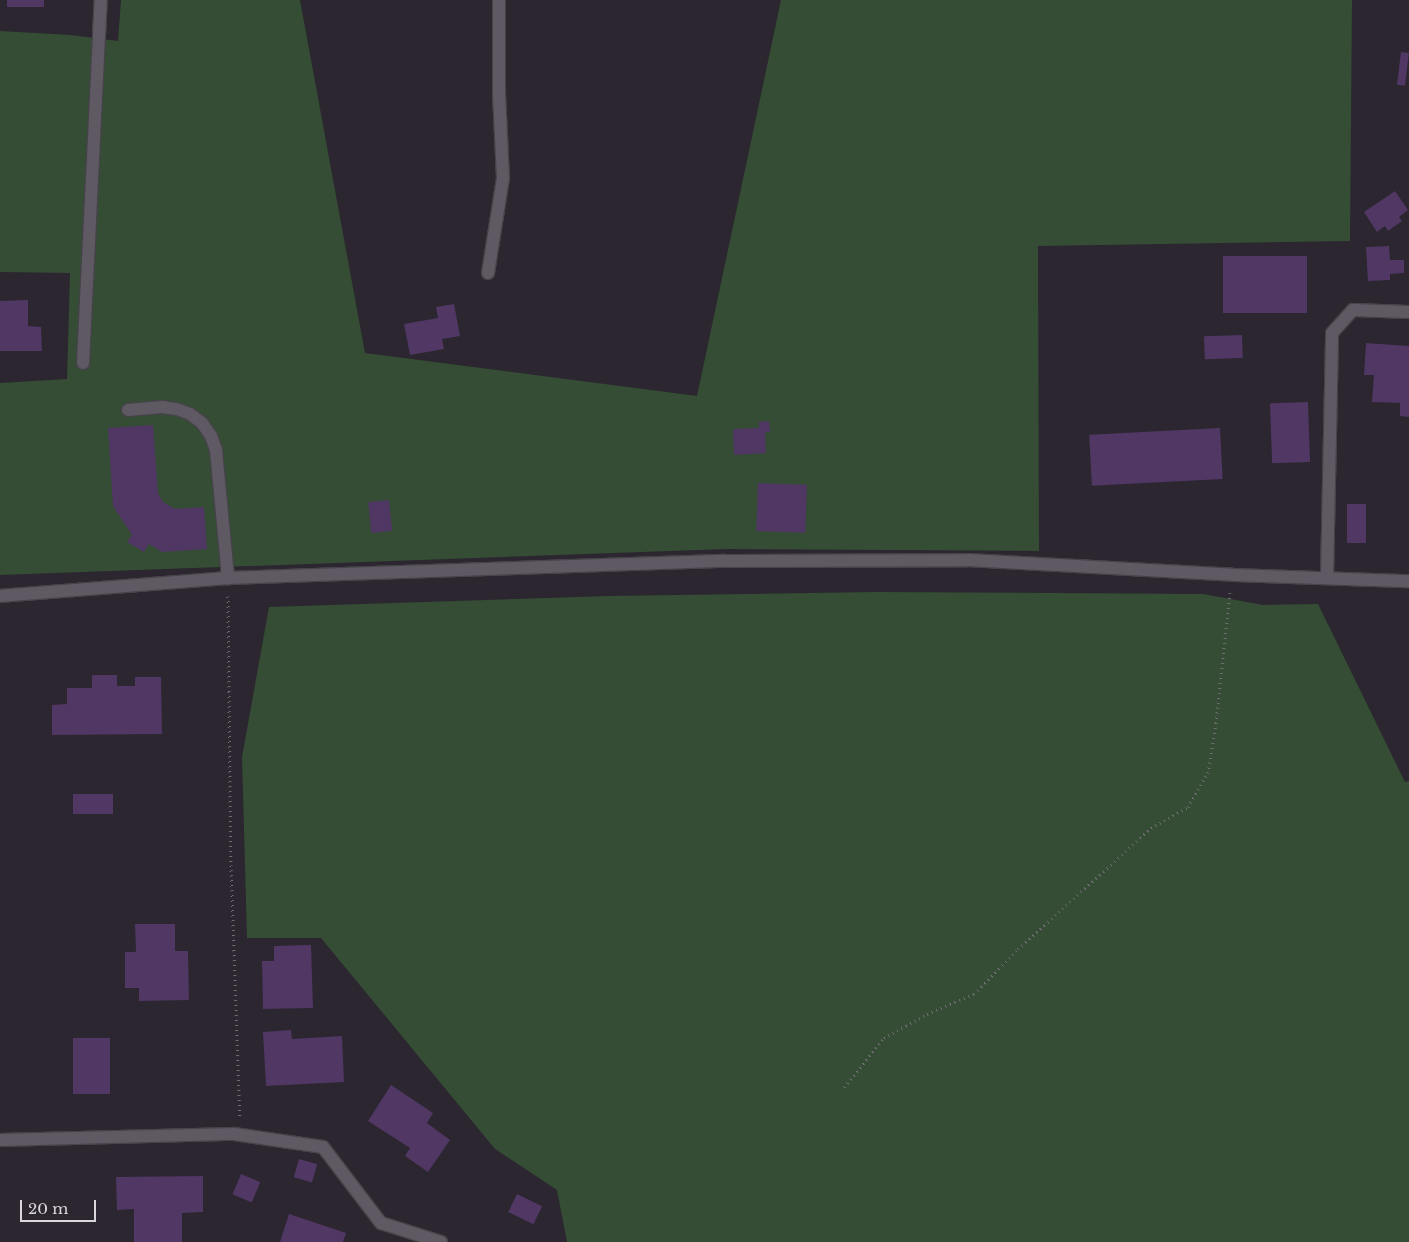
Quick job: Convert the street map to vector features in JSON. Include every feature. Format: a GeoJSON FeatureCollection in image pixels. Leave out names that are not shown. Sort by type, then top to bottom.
{"type":"FeatureCollection","features":[{"type":"Feature","properties":{"kind":"street"},"geometry":{"type":"LineString","coordinates":[[83,363],[101,0]]}},
{"type":"Feature","properties":{"kind":"street"},"geometry":{"type":"LineString","coordinates":[[488,273],[503,178],[500,137],[499,0]]}},
{"type":"Feature","properties":{"kind":"street"},"geometry":{"type":"LineString","coordinates":[[1327,578],[1332,333],[1354,310],[1409,312]]}},
{"type":"Feature","properties":{"kind":"street"},"geometry":{"type":"LineString","coordinates":[[128,410],[162,407],[177,409],[190,414],[202,424],[211,436],[216,450],[228,578]]}},
{"type":"Feature","properties":{"kind":"street"},"geometry":{"type":"LineString","coordinates":[[0,596],[228,578],[725,561],[968,560],[1233,575],[1409,581]]}},
{"type":"Feature","properties":{"kind":"street"},"geometry":{"type":"LineString","coordinates":[[0,1140],[234,1134],[323,1147],[381,1223],[441,1242]]}},
{"type":"Feature","properties":{"kind":"path"},"geometry":{"type":"LineString","coordinates":[[844,1087],[884,1038],[927,1014],[974,994],[1018,949],[1091,885],[1151,828],[1188,807],[1208,773],[1216,723],[1225,622],[1233,575]]}},
{"type":"Feature","properties":{"kind":"path"},"geometry":{"type":"LineString","coordinates":[[228,578],[231,865],[241,1115],[234,1134]]}},
{"type":"Feature","properties":{"kind":"green space"},"geometry":{"type":"Polygon","coordinates":[[[121,0],[300,0],[365,353],[697,396],[781,0],[1352,0],[1350,241],[1038,246],[1039,551],[727,549],[0,575],[0,383],[67,379],[70,273],[0,272],[0,31],[70,35],[118,41],[121,0]]]}},
{"type":"Feature","properties":{"kind":"green space"},"geometry":{"type":"Polygon","coordinates":[[[876,592],[1203,594],[1263,605],[1318,604],[1405,782],[1409,781],[1409,1242],[567,1242],[557,1190],[495,1149],[321,938],[247,938],[242,757],[269,607],[608,596],[876,592]]]}},
{"type":"Feature","properties":{"kind":"building"},"geometry":{"type":"Polygon","coordinates":[[[7,0],[44,0],[44,7],[7,7],[7,0]]]}},
{"type":"Feature","properties":{"kind":"building"},"geometry":{"type":"Polygon","coordinates":[[[1401,52],[1409,53],[1405,86],[1397,85],[1401,52]]]}},
{"type":"Feature","properties":{"kind":"building"},"geometry":{"type":"Polygon","coordinates":[[[1395,191],[1408,210],[1399,217],[1402,221],[1388,231],[1385,226],[1377,232],[1364,212],[1395,191]]]}},
{"type":"Feature","properties":{"kind":"building"},"geometry":{"type":"Polygon","coordinates":[[[1389,246],[1390,260],[1404,260],[1404,273],[1390,274],[1390,280],[1368,281],[1366,247],[1389,246]]]}},
{"type":"Feature","properties":{"kind":"building"},"geometry":{"type":"Polygon","coordinates":[[[1223,256],[1307,256],[1307,313],[1223,313],[1223,256]]]}},
{"type":"Feature","properties":{"kind":"building"},"geometry":{"type":"Polygon","coordinates":[[[28,300],[28,326],[41,327],[42,351],[0,351],[0,301],[28,300]]]}},
{"type":"Feature","properties":{"kind":"building"},"geometry":{"type":"Polygon","coordinates":[[[454,304],[460,336],[442,339],[444,349],[410,355],[404,324],[438,318],[436,307],[454,304]]]}},
{"type":"Feature","properties":{"kind":"building"},"geometry":{"type":"Polygon","coordinates":[[[1242,335],[1243,358],[1205,359],[1204,336],[1242,335]]]}},
{"type":"Feature","properties":{"kind":"building"},"geometry":{"type":"Polygon","coordinates":[[[1366,343],[1409,346],[1409,417],[1400,416],[1400,403],[1372,402],[1374,375],[1364,375],[1366,343]]]}},
{"type":"Feature","properties":{"kind":"building"},"geometry":{"type":"Polygon","coordinates":[[[1308,402],[1310,462],[1272,463],[1270,403],[1308,402]]]}},
{"type":"Feature","properties":{"kind":"building"},"geometry":{"type":"Polygon","coordinates":[[[769,421],[770,432],[765,432],[766,453],[734,455],[733,429],[759,428],[759,422],[769,421]]]}},
{"type":"Feature","properties":{"kind":"building"},"geometry":{"type":"Polygon","coordinates":[[[153,425],[158,493],[163,502],[175,509],[204,507],[207,549],[162,552],[149,544],[144,552],[127,542],[132,535],[113,506],[108,428],[153,425]]]}},
{"type":"Feature","properties":{"kind":"building"},"geometry":{"type":"Polygon","coordinates":[[[1220,428],[1223,479],[1092,486],[1089,435],[1220,428]]]}},
{"type":"Feature","properties":{"kind":"building"},"geometry":{"type":"Polygon","coordinates":[[[758,483],[807,485],[805,533],[756,531],[758,483]]]}},
{"type":"Feature","properties":{"kind":"building"},"geometry":{"type":"Polygon","coordinates":[[[389,500],[392,531],[371,533],[368,502],[389,500]]]}},
{"type":"Feature","properties":{"kind":"building"},"geometry":{"type":"Polygon","coordinates":[[[1347,504],[1366,504],[1366,543],[1347,543],[1347,504]]]}},
{"type":"Feature","properties":{"kind":"building"},"geometry":{"type":"Polygon","coordinates":[[[92,675],[117,675],[117,686],[135,686],[135,677],[161,677],[162,734],[52,735],[52,705],[67,704],[67,688],[92,688],[92,675]]]}},
{"type":"Feature","properties":{"kind":"building"},"geometry":{"type":"Polygon","coordinates":[[[73,794],[113,794],[113,814],[73,814],[73,794]]]}},
{"type":"Feature","properties":{"kind":"building"},"geometry":{"type":"Polygon","coordinates":[[[135,924],[175,924],[175,951],[188,951],[189,1000],[139,1001],[139,988],[125,988],[125,952],[136,952],[135,924]]]}},
{"type":"Feature","properties":{"kind":"building"},"geometry":{"type":"Polygon","coordinates":[[[311,945],[313,1008],[263,1009],[262,961],[274,961],[274,946],[311,945]]]}},
{"type":"Feature","properties":{"kind":"building"},"geometry":{"type":"Polygon","coordinates":[[[291,1030],[292,1039],[342,1036],[344,1082],[266,1086],[263,1032],[291,1030]]]}},
{"type":"Feature","properties":{"kind":"building"},"geometry":{"type":"Polygon","coordinates":[[[73,1038],[110,1038],[110,1094],[73,1094],[73,1038]]]}},
{"type":"Feature","properties":{"kind":"building"},"geometry":{"type":"Polygon","coordinates":[[[391,1085],[433,1113],[427,1123],[450,1140],[428,1172],[405,1156],[410,1148],[368,1121],[391,1085]]]}},
{"type":"Feature","properties":{"kind":"building"},"geometry":{"type":"Polygon","coordinates":[[[299,1159],[317,1164],[312,1183],[294,1177],[299,1159]]]}},
{"type":"Feature","properties":{"kind":"building"},"geometry":{"type":"Polygon","coordinates":[[[241,1174],[260,1182],[252,1202],[232,1194],[241,1174]]]}},
{"type":"Feature","properties":{"kind":"building"},"geometry":{"type":"Polygon","coordinates":[[[203,1176],[203,1212],[182,1213],[182,1242],[134,1242],[134,1209],[117,1210],[116,1177],[203,1176]]]}},
{"type":"Feature","properties":{"kind":"building"},"geometry":{"type":"Polygon","coordinates":[[[517,1194],[542,1206],[533,1224],[508,1212],[517,1194]]]}},
{"type":"Feature","properties":{"kind":"building"},"geometry":{"type":"Polygon","coordinates":[[[289,1214],[346,1233],[343,1242],[280,1242],[289,1214]]]}}]}
